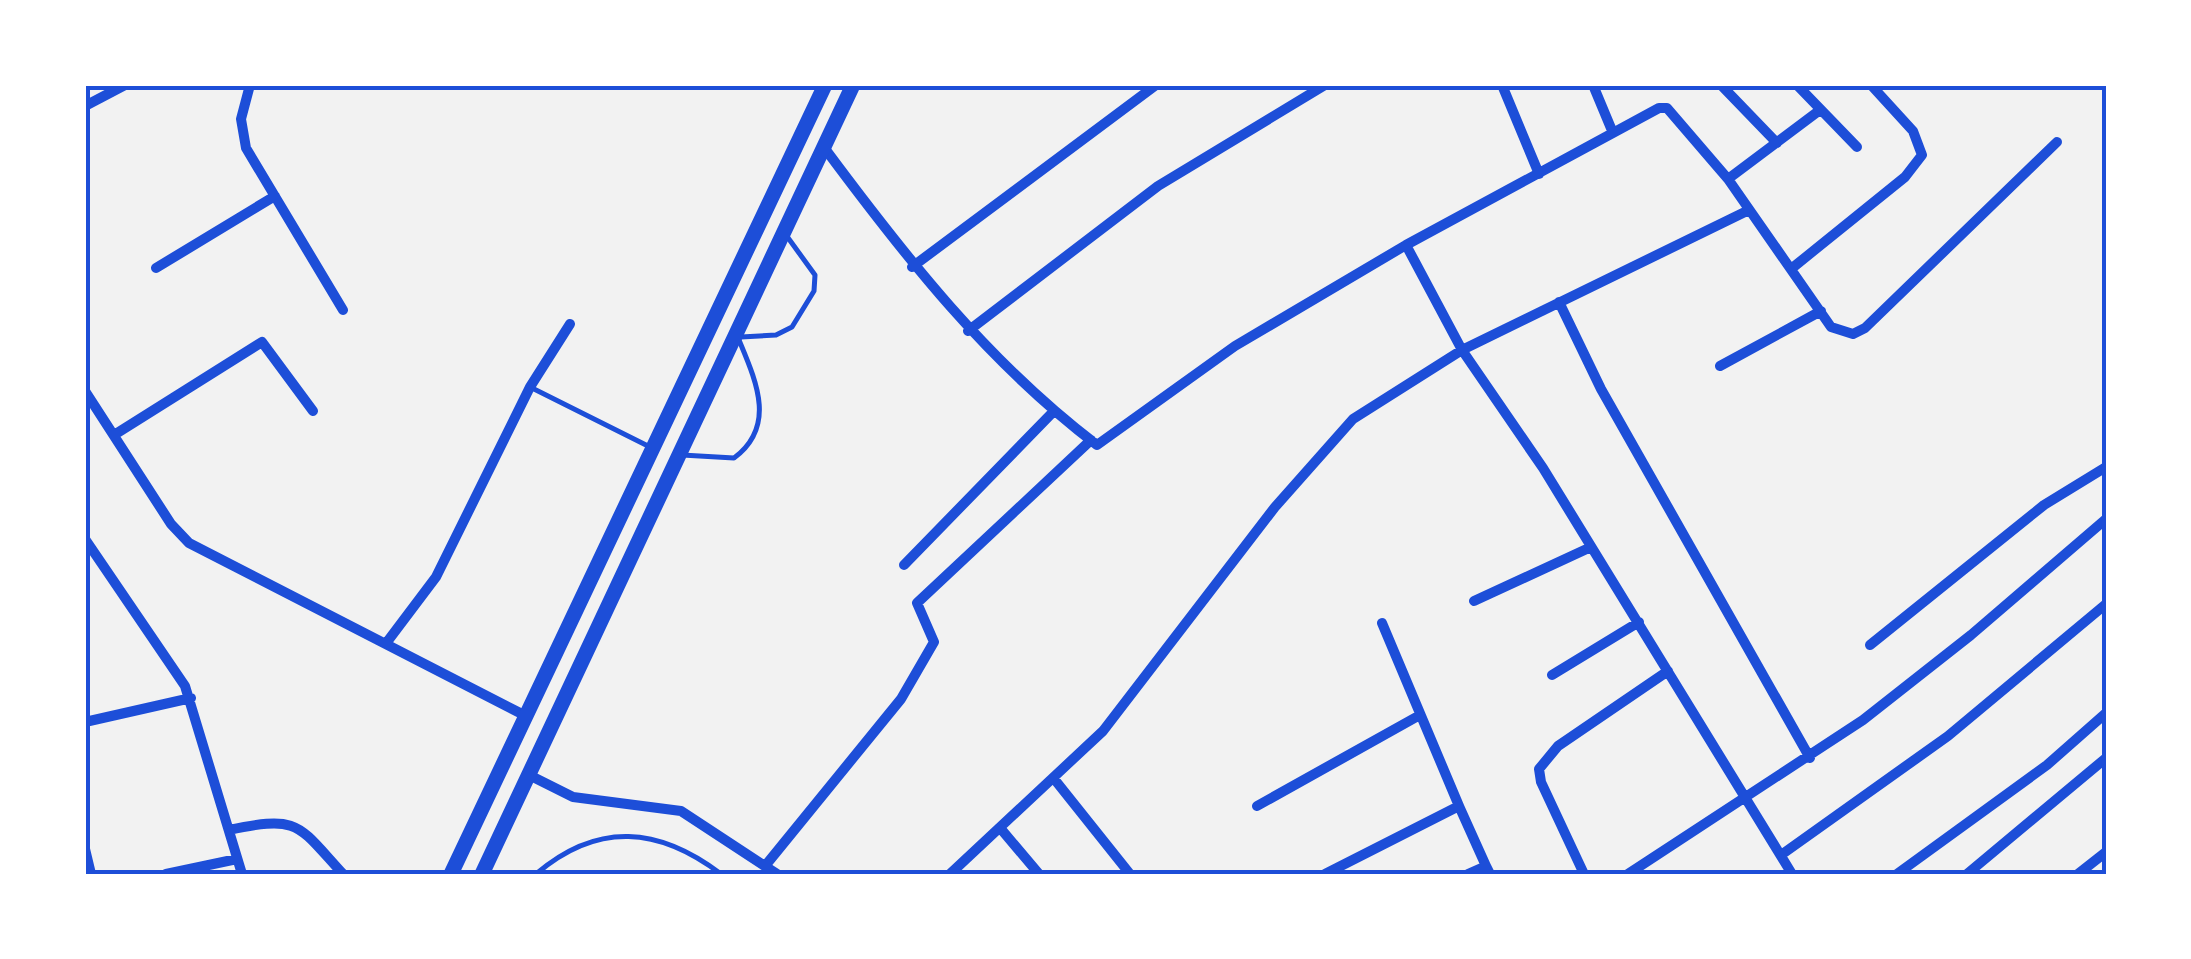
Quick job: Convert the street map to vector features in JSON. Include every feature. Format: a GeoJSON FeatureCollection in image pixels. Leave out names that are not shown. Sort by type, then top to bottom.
{"type":"FeatureCollection","features":[{"type":"Feature","properties":{"kind":"highway"},"geometry":{"type":"LineString","coordinates":[[451,874],[825,85]]}},
{"type":"Feature","properties":{"kind":"highway"},"geometry":{"type":"LineString","coordinates":[[482,874],[826,150],[853,85]]}},
{"type":"Feature","properties":{"kind":"street"},"geometry":{"type":"LineString","coordinates":[[85,106],[125,85]]}},
{"type":"Feature","properties":{"kind":"street"},"geometry":{"type":"LineString","coordinates":[[250,85],[242,134],[344,310]]}},
{"type":"Feature","properties":{"kind":"street"},"geometry":{"type":"LineString","coordinates":[[912,267],[1156,85]]}},
{"type":"Feature","properties":{"kind":"street"},"geometry":{"type":"LineString","coordinates":[[968,330],[1158,186],[1324,85]]}},
{"type":"Feature","properties":{"kind":"street"},"geometry":{"type":"LineString","coordinates":[[1502,85],[1539,174]]}},
{"type":"Feature","properties":{"kind":"street"},"geometry":{"type":"LineString","coordinates":[[1593,85],[1612,133]]}},
{"type":"Feature","properties":{"kind":"street"},"geometry":{"type":"LineString","coordinates":[[1720,85],[1777,143]]}},
{"type":"Feature","properties":{"kind":"street"},"geometry":{"type":"LineString","coordinates":[[1797,85],[1856,147]]}},
{"type":"Feature","properties":{"kind":"street"},"geometry":{"type":"LineString","coordinates":[[1791,268],[1904,177],[1922,155],[1913,131],[1871,85]]}},
{"type":"Feature","properties":{"kind":"street"},"geometry":{"type":"LineString","coordinates":[[826,150],[912,267],[968,330],[1054,412],[1097,444],[1235,346],[1406,246],[1659,108],[1668,108],[1728,179],[1820,311],[1842,333],[1852,334],[1865,328],[2057,142]]}},
{"type":"Feature","properties":{"kind":"street"},"geometry":{"type":"LineString","coordinates":[[1728,179],[1820,110]]}},
{"type":"Feature","properties":{"kind":"street"},"geometry":{"type":"LineString","coordinates":[[156,268],[275,196]]}},
{"type":"Feature","properties":{"kind":"street"},"geometry":{"type":"LineString","coordinates":[[950,874],[1103,731],[1315,456],[1353,418],[1462,350],[1749,210]]}},
{"type":"Feature","properties":{"kind":"street"},"geometry":{"type":"LineString","coordinates":[[1406,246],[1462,350],[1592,546],[1792,874]]}},
{"type":"Feature","properties":{"kind":"street"},"geometry":{"type":"LineString","coordinates":[[1559,302],[1601,389],[1810,758]]}},
{"type":"Feature","properties":{"kind":"street"},"geometry":{"type":"LineString","coordinates":[[1720,366],[1820,311]]}},
{"type":"Feature","properties":{"kind":"street"},"geometry":{"type":"LineString","coordinates":[[388,642],[436,577],[530,388],[570,324]]}},
{"type":"Feature","properties":{"kind":"street"},"geometry":{"type":"LineString","coordinates":[[114,436],[262,342],[314,411]]}},
{"type":"Feature","properties":{"kind":"street"},"geometry":{"type":"LineString","coordinates":[[85,390],[170,524],[189,543],[526,716]]}},
{"type":"Feature","properties":{"kind":"street"},"geometry":{"type":"LineString","coordinates":[[904,565],[1054,412]]}},
{"type":"Feature","properties":{"kind":"street"},"geometry":{"type":"LineString","coordinates":[[765,866],[900,699],[934,642],[918,603],[1090,440]]}},
{"type":"Feature","properties":{"kind":"street"},"geometry":{"type":"LineString","coordinates":[[1870,645],[2044,505],[2106,467]]}},
{"type":"Feature","properties":{"kind":"street"},"geometry":{"type":"LineString","coordinates":[[1628,874],[1810,758],[1971,636],[2106,519]]}},
{"type":"Feature","properties":{"kind":"street"},"geometry":{"type":"LineString","coordinates":[[85,538],[89,551],[191,698],[242,874]]}},
{"type":"Feature","properties":{"kind":"street"},"geometry":{"type":"LineString","coordinates":[[1474,601],[1592,546]]}},
{"type":"Feature","properties":{"kind":"street"},"geometry":{"type":"LineString","coordinates":[[1781,856],[1936,745],[2106,604]]}},
{"type":"Feature","properties":{"kind":"street"},"geometry":{"type":"LineString","coordinates":[[1552,675],[1638,622]]}},
{"type":"Feature","properties":{"kind":"street"},"geometry":{"type":"LineString","coordinates":[[1382,623],[1488,870],[1468,874]]}},
{"type":"Feature","properties":{"kind":"street"},"geometry":{"type":"LineString","coordinates":[[1584,874],[1539,770],[1558,746],[1668,671]]}},
{"type":"Feature","properties":{"kind":"street"},"geometry":{"type":"LineString","coordinates":[[85,722],[191,698]]}},
{"type":"Feature","properties":{"kind":"street"},"geometry":{"type":"LineString","coordinates":[[1897,874],[2047,765],[2106,713]]}},
{"type":"Feature","properties":{"kind":"street"},"geometry":{"type":"LineString","coordinates":[[1257,806],[1420,715]]}},
{"type":"Feature","properties":{"kind":"street"},"geometry":{"type":"LineString","coordinates":[[1967,874],[2106,758]]}},
{"type":"Feature","properties":{"kind":"street"},"geometry":{"type":"LineString","coordinates":[[530,775],[573,796],[681,812],[777,874]]}},
{"type":"Feature","properties":{"kind":"street"},"geometry":{"type":"LineString","coordinates":[[1054,780],[1130,874]]}},
{"type":"Feature","properties":{"kind":"street"},"geometry":{"type":"LineString","coordinates":[[1325,874],[1459,806]]}},
{"type":"Feature","properties":{"kind":"street"},"geometry":{"type":"LineString","coordinates":[[229,830],[286,822],[303,830],[344,874]]}},
{"type":"Feature","properties":{"kind":"street"},"geometry":{"type":"LineString","coordinates":[[1001,829],[1039,874]]}},
{"type":"Feature","properties":{"kind":"street"},"geometry":{"type":"LineString","coordinates":[[85,849],[91,874]]}},
{"type":"Feature","properties":{"kind":"street"},"geometry":{"type":"LineString","coordinates":[[2078,874],[2106,852]]}},
{"type":"Feature","properties":{"kind":"street"},"geometry":{"type":"LineString","coordinates":[[166,874],[237,858]]}},
{"type":"Feature","properties":{"kind":"lane"},"geometry":{"type":"LineString","coordinates":[[712,323],[738,337],[776,335],[792,327],[814,292],[815,275],[786,235]]}},
{"type":"Feature","properties":{"kind":"lane"},"geometry":{"type":"LineString","coordinates":[[682,455],[734,458],[756,433],[762,411],[759,393],[738,337]]}},
{"type":"Feature","properties":{"kind":"lane"},"geometry":{"type":"LineString","coordinates":[[530,388],[652,448]]}},
{"type":"Feature","properties":{"kind":"lane"},"geometry":{"type":"LineString","coordinates":[[536,874],[558,855],[586,843],[644,836],[692,852],[722,874]]}}]}
